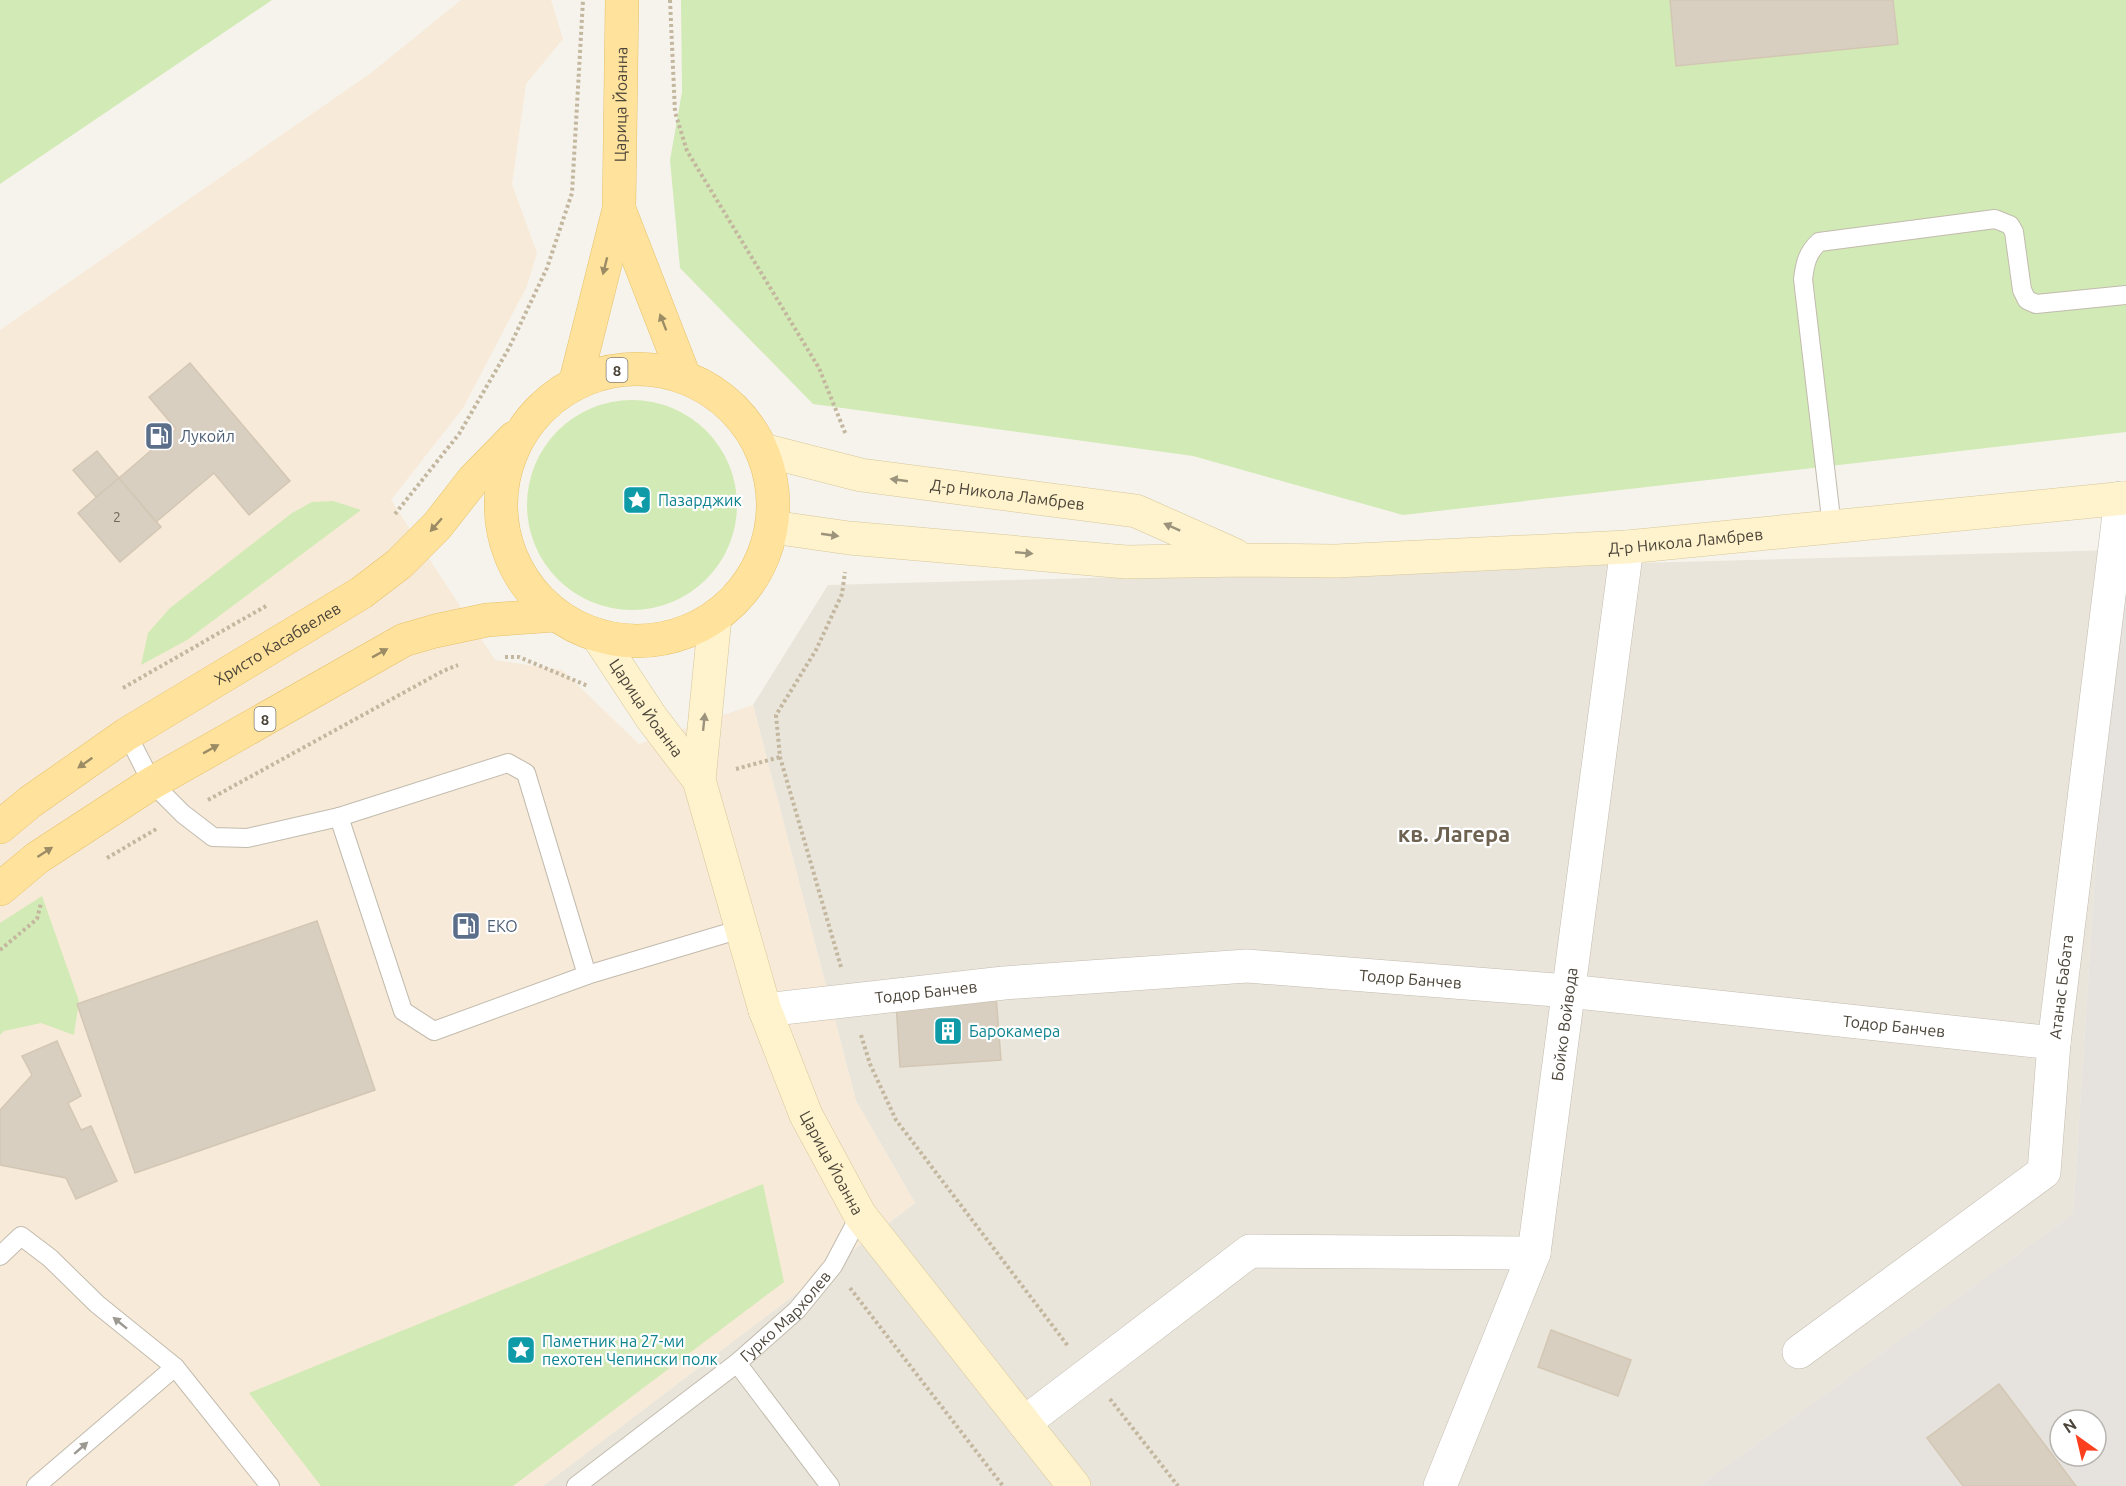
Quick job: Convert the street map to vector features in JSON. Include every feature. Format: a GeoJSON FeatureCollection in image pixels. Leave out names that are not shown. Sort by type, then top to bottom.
{"type":"FeatureCollection","features":[{"type":"Feature","properties":{"kind":"main road","name":"Царица Йоанна"},"geometry":{"type":"LineString","coordinates":[[575,384],[619,209],[622,0]]}},
{"type":"Feature","properties":{"kind":"main road","name":"Царица Йоанна"},"geometry":{"type":"LineString","coordinates":[[619,209],[684,376]]}},
{"type":"Feature","properties":{"kind":"main road","name":"8"},"geometry":{"type":"LineString","coordinates":[[629,368],[647,368],[684,376],[704,385],[723,398],[739,413],[763,450],[771,475],[774,500],[772,527],[767,548],[747,586],[732,603],[715,617],[678,635],[658,640],[617,640],[576,627],[556,615],[529,588],[518,572],[505,537],[501,498],[503,479],[516,443],[525,427],[540,410],[556,395],[575,384],[610,371],[629,368]]}},
{"type":"Feature","properties":{"kind":"main road","name":"Христо Касабвелев"},"geometry":{"type":"LineString","coordinates":[[0,827],[30,802],[127,734],[370,586],[399,564],[429,533],[473,480],[525,427]]}},
{"type":"Feature","properties":{"kind":"main road","name":"8"},"geometry":{"type":"LineString","coordinates":[[0,889],[37,858],[152,783],[404,640],[487,620],[556,615]]}},
{"type":"Feature","properties":{"kind":"street","name":"Д-р Никола Ламбрев"},"geometry":{"type":"LineString","coordinates":[[763,450],[861,475],[1136,511],[1245,560]]}},
{"type":"Feature","properties":{"kind":"street","name":"Д-р Никола Ламбрев"},"geometry":{"type":"LineString","coordinates":[[772,527],[849,538],[1126,562],[1336,561],[1627,547],[2124,498]]}},
{"type":"Feature","properties":{"kind":"street","name":"Атанас Бабата"},"geometry":{"type":"LineString","coordinates":[[1799,1352],[2044,1172],[2054,1043],[2124,498]]}},
{"type":"Feature","properties":{"kind":"street","name":"Бойко Войвода"},"geometry":{"type":"LineString","coordinates":[[1440,1486],[1534,1253],[1627,547]]}},
{"type":"Feature","properties":{"kind":"street","name":"Царица Йоанна"},"geometry":{"type":"LineString","coordinates":[[715,617],[699,780],[765,1010],[806,1115],[860,1215],[1074,1486]]}},
{"type":"Feature","properties":{"kind":"street","name":"Царица Йоанна"},"geometry":{"type":"LineString","coordinates":[[597,635],[651,717],[699,780]]}},
{"type":"Feature","properties":{"kind":"street","name":"Тодор Банчев"},"geometry":{"type":"LineString","coordinates":[[765,1010],[1004,983],[1246,966],[1568,991],[2054,1043]]}},
{"type":"Feature","properties":{"kind":"street"},"geometry":{"type":"LineString","coordinates":[[1024,1423],[1250,1251],[1534,1253]]}},
{"type":"Feature","properties":{"kind":"lane"},"geometry":{"type":"LineString","coordinates":[[1832,528],[1803,279],[1810,249],[1819,242],[1995,219],[2010,225],[2014,232],[2022,290],[2027,300],[2036,304],[2126,295]]}},
{"type":"Feature","properties":{"kind":"lane"},"geometry":{"type":"LineString","coordinates":[[127,734],[152,783],[183,814],[213,837],[247,838],[339,817],[508,763],[526,773],[587,975]]}},
{"type":"Feature","properties":{"kind":"lane"},"geometry":{"type":"LineString","coordinates":[[339,817],[403,1011],[434,1031],[587,975],[741,929]]}},
{"type":"Feature","properties":{"kind":"lane","name":"Гурко Мархолев"},"geometry":{"type":"LineString","coordinates":[[576,1486],[737,1363],[797,1310],[833,1266],[860,1215]]}},
{"type":"Feature","properties":{"kind":"lane"},"geometry":{"type":"LineString","coordinates":[[0,1256],[21,1236],[50,1258],[97,1304],[175,1367],[270,1486]]}},
{"type":"Feature","properties":{"kind":"lane"},"geometry":{"type":"LineString","coordinates":[[737,1363],[830,1486]]}},
{"type":"Feature","properties":{"kind":"lane"},"geometry":{"type":"LineString","coordinates":[[36,1486],[175,1367]]}},
{"type":"Feature","properties":{"kind":"path"},"geometry":{"type":"LineString","coordinates":[[392,518],[459,435],[509,348],[547,268],[572,193],[583,0]]}},
{"type":"Feature","properties":{"kind":"path"},"geometry":{"type":"LineString","coordinates":[[670,0],[675,112],[687,151],[819,368],[861,475]]}},
{"type":"Feature","properties":{"kind":"path"},"geometry":{"type":"LineString","coordinates":[[849,538],[842,594],[816,650],[776,715],[780,757],[870,1064],[896,1120],[1178,1486]]}},
{"type":"Feature","properties":{"kind":"path"},"geometry":{"type":"LineString","coordinates":[[123,688],[273,602]]}},
{"type":"Feature","properties":{"kind":"path"},"geometry":{"type":"LineString","coordinates":[[833,1266],[1003,1486]]}},
{"type":"Feature","properties":{"kind":"shaded area"},"geometry":{"type":"Polygon","coordinates":[[[461,0],[551,0],[563,39],[526,84],[512,184],[537,253],[527,286],[463,408],[391,500],[495,660],[562,670],[639,744],[753,705],[856,1101],[915,1203],[543,1486],[0,1486],[0,330],[371,73],[461,0]]]}},
{"type":"Feature","properties":{"kind":"shaded area"},"geometry":{"type":"Polygon","coordinates":[[[2126,548],[2126,1486],[1699,1486],[2073,1214],[2116,550],[2126,548]]]}},
{"type":"Feature","properties":{"kind":"shaded area"},"geometry":{"type":"Polygon","coordinates":[[[2116,550],[2073,1214],[1699,1486],[543,1486],[915,1203],[856,1101],[753,705],[828,585],[2116,550]]]}},
{"type":"Feature","properties":{"kind":"green space"},"geometry":{"type":"Polygon","coordinates":[[[0,0],[272,0],[0,184],[0,0]]]}},
{"type":"Feature","properties":{"kind":"green space"},"geometry":{"type":"Polygon","coordinates":[[[681,0],[2126,0],[2126,432],[1403,515],[1193,456],[813,404],[680,268],[670,160],[682,92],[681,0]]]}},
{"type":"Feature","properties":{"kind":"green space"},"geometry":{"type":"Polygon","coordinates":[[[632,400],[652,402],[672,408],[690,418],[706,431],[719,447],[729,465],[735,485],[737,505],[735,525],[729,545],[719,563],[706,579],[690,592],[672,602],[652,608],[632,610],[612,608],[592,602],[574,592],[558,579],[545,563],[535,545],[529,525],[527,505],[529,485],[535,465],[545,447],[558,431],[574,418],[592,408],[612,402],[632,400]]]}},
{"type":"Feature","properties":{"kind":"green space"},"geometry":{"type":"Polygon","coordinates":[[[333,501],[361,510],[187,640],[141,665],[148,633],[170,608],[292,513],[312,502],[333,501]]]}},
{"type":"Feature","properties":{"kind":"green space"},"geometry":{"type":"Polygon","coordinates":[[[42,896],[79,1001],[74,1035],[41,1023],[4,1031],[0,1035],[0,923],[42,896]]]}},
{"type":"Feature","properties":{"kind":"green space"},"geometry":{"type":"Polygon","coordinates":[[[763,1184],[784,1282],[513,1486],[321,1486],[249,1393],[763,1184]]]}},
{"type":"Feature","properties":{"kind":"building"},"geometry":{"type":"Polygon","coordinates":[[[1670,0],[1893,0],[1898,44],[1676,66],[1670,0]]]}},
{"type":"Feature","properties":{"kind":"building"},"geometry":{"type":"Polygon","coordinates":[[[190,363],[290,481],[249,515],[214,473],[156,522],[119,478],[176,429],[149,397],[190,363]]]}},
{"type":"Feature","properties":{"kind":"building"},"geometry":{"type":"Polygon","coordinates":[[[97,451],[119,478],[96,497],[73,470],[97,451]]]}},
{"type":"Feature","properties":{"kind":"building"},"geometry":{"type":"Polygon","coordinates":[[[119,478],[161,527],[120,562],[78,513],[119,478]]]}},
{"type":"Feature","properties":{"kind":"building"},"geometry":{"type":"Polygon","coordinates":[[[317,921],[375,1090],[135,1173],[77,1004],[317,921]]]}},
{"type":"Feature","properties":{"kind":"building","name":"Барокамера"},"geometry":{"type":"Polygon","coordinates":[[[996,995],[1001,1060],[900,1067],[896,1003],[996,995]]]}},
{"type":"Feature","properties":{"kind":"building"},"geometry":{"type":"Polygon","coordinates":[[[57,1041],[81,1096],[68,1103],[81,1130],[91,1126],[117,1181],[76,1199],[66,1178],[0,1165],[0,1110],[32,1075],[22,1056],[57,1041]]]}},
{"type":"Feature","properties":{"kind":"building"},"geometry":{"type":"Polygon","coordinates":[[[1551,1330],[1631,1360],[1618,1396],[1538,1367],[1551,1330]]]}},
{"type":"Feature","properties":{"kind":"building"},"geometry":{"type":"Polygon","coordinates":[[[1999,1384],[2048,1449],[2048,1468],[2062,1468],[2076,1486],[1963,1486],[1927,1438],[1999,1384]]]}},
{"type":"Feature","properties":{"kind":"place","name":"Лукойл"},"geometry":{"type":"Point","coordinates":[159,436]}},
{"type":"Feature","properties":{"kind":"place","name":"Пазарджик"},"geometry":{"type":"Point","coordinates":[637,500]}},
{"type":"Feature","properties":{"kind":"place","name":"EKO"},"geometry":{"type":"Point","coordinates":[466,926]}},
{"type":"Feature","properties":{"kind":"place","name":"Барокамера"},"geometry":{"type":"Point","coordinates":[948,1031]}},
{"type":"Feature","properties":{"kind":"place","name":"Паметник на 27-ми пехотен Чепински полк"},"geometry":{"type":"Point","coordinates":[521,1350]}},
{"type":"Feature","properties":{"kind":"district","name":"кв. Лагера"},"geometry":{"type":"Point","coordinates":[1454,833]}}]}
